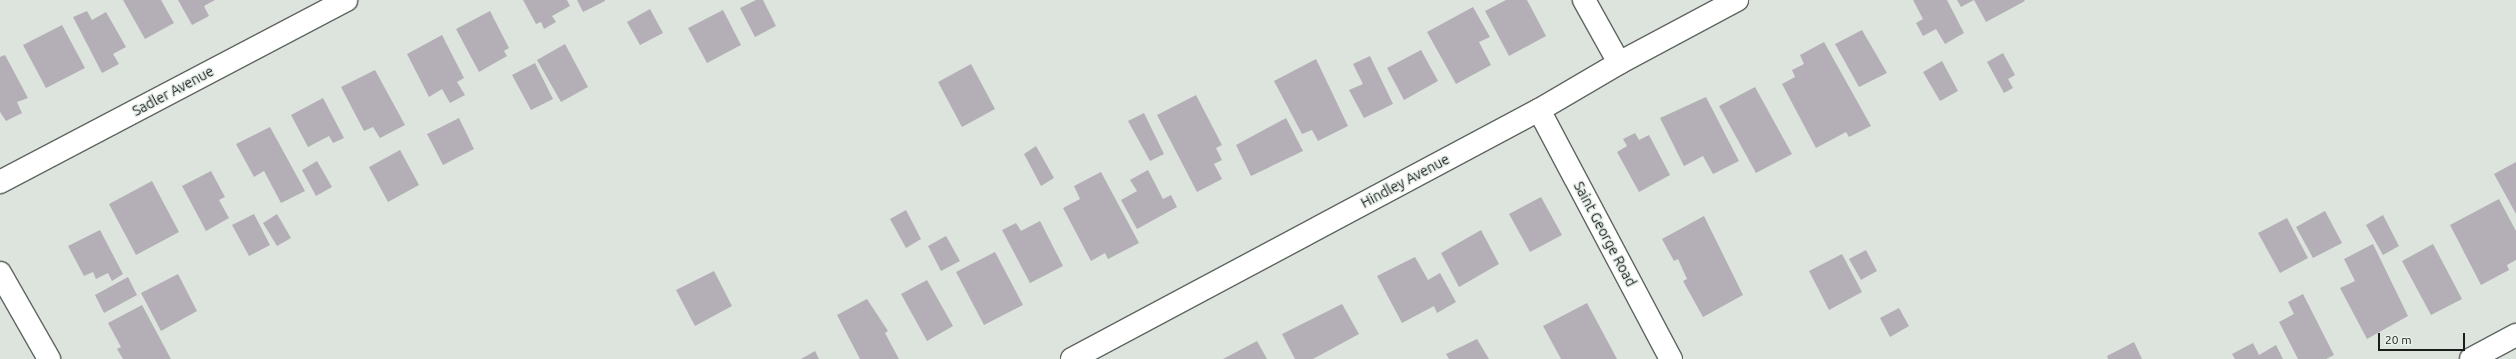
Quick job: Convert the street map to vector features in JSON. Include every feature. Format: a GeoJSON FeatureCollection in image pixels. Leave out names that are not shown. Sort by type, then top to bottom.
{"type":"FeatureCollection","features":[{"type":"Feature","properties":{"kind":"street","name":"Sadler Avenue"},"geometry":{"type":"LineString","coordinates":[[0,182],[346,0]]}},
{"type":"Feature","properties":{"kind":"street"},"geometry":{"type":"LineString","coordinates":[[1584,0],[1619,63]]}},
{"type":"Feature","properties":{"kind":"street","name":"Hindley Avenue"},"geometry":{"type":"LineString","coordinates":[[1072,359],[1539,110],[1619,63],[1737,0]]}},
{"type":"Feature","properties":{"kind":"street","name":"Saint George Road"},"geometry":{"type":"LineString","coordinates":[[1539,110],[1671,359]]}},
{"type":"Feature","properties":{"kind":"street"},"geometry":{"type":"LineString","coordinates":[[0,273],[49,359]]}},
{"type":"Feature","properties":{"kind":"street"},"geometry":{"type":"LineString","coordinates":[[2471,359],[2516,335]]}},
{"type":"Feature","properties":{"kind":"building"},"geometry":{"type":"Polygon","coordinates":[[[123,0],[161,0],[174,23],[145,39],[123,0]]]}},
{"type":"Feature","properties":{"kind":"building"},"geometry":{"type":"Polygon","coordinates":[[[178,0],[215,0],[204,6],[209,16],[192,25],[178,0]]]}},
{"type":"Feature","properties":{"kind":"building"},"geometry":{"type":"Polygon","coordinates":[[[523,0],[567,0],[570,6],[552,16],[556,22],[544,29],[541,22],[536,24],[523,0]]]}},
{"type":"Feature","properties":{"kind":"building"},"geometry":{"type":"Polygon","coordinates":[[[577,0],[605,0],[605,1],[583,12],[577,0]]]}},
{"type":"Feature","properties":{"kind":"building"},"geometry":{"type":"Polygon","coordinates":[[[756,0],[763,0],[776,26],[755,37],[740,8],[756,0]]]}},
{"type":"Feature","properties":{"kind":"building"},"geometry":{"type":"Polygon","coordinates":[[[1506,0],[1527,0],[1546,36],[1509,56],[1485,11],[1506,0]]]}},
{"type":"Feature","properties":{"kind":"building"},"geometry":{"type":"Polygon","coordinates":[[[1913,0],[1947,0],[1964,33],[1945,44],[1936,29],[1923,36],[1916,23],[1923,19],[1913,0]]]}},
{"type":"Feature","properties":{"kind":"building"},"geometry":{"type":"Polygon","coordinates":[[[1957,0],[1974,0],[1961,7],[1957,0]]]}},
{"type":"Feature","properties":{"kind":"building"},"geometry":{"type":"Polygon","coordinates":[[[1974,0],[2024,0],[2025,1],[1986,22],[1974,0]]]}},
{"type":"Feature","properties":{"kind":"building"},"geometry":{"type":"Polygon","coordinates":[[[1473,7],[1490,37],[1479,42],[1491,65],[1456,84],[1427,32],[1473,7]]]}},
{"type":"Feature","properties":{"kind":"building"},"geometry":{"type":"Polygon","coordinates":[[[650,9],[663,33],[640,45],[627,22],[650,9]]]}},
{"type":"Feature","properties":{"kind":"building"},"geometry":{"type":"Polygon","coordinates":[[[723,10],[741,45],[707,63],[688,28],[723,10]]]}},
{"type":"Feature","properties":{"kind":"building"},"geometry":{"type":"Polygon","coordinates":[[[87,11],[92,20],[106,12],[126,47],[113,54],[119,64],[102,73],[73,17],[87,11]]]}},
{"type":"Feature","properties":{"kind":"building"},"geometry":{"type":"Polygon","coordinates":[[[490,11],[509,48],[504,51],[507,56],[479,72],[456,29],[490,11]]]}},
{"type":"Feature","properties":{"kind":"building"},"geometry":{"type":"Polygon","coordinates":[[[62,25],[85,68],[46,88],[23,45],[62,25]]]}},
{"type":"Feature","properties":{"kind":"building"},"geometry":{"type":"Polygon","coordinates":[[[1862,30],[1887,73],[1859,87],[1835,44],[1862,30]]]}},
{"type":"Feature","properties":{"kind":"building"},"geometry":{"type":"Polygon","coordinates":[[[442,35],[464,78],[457,82],[465,95],[450,103],[442,89],[429,97],[407,54],[442,35]]]}},
{"type":"Feature","properties":{"kind":"building"},"geometry":{"type":"Polygon","coordinates":[[[1824,42],[1871,126],[1849,137],[1846,132],[1816,148],[1782,84],[1795,77],[1792,70],[1804,64],[1800,55],[1824,42]]]}},
{"type":"Feature","properties":{"kind":"building"},"geometry":{"type":"Polygon","coordinates":[[[565,44],[588,87],[561,102],[537,60],[565,44]]]}},
{"type":"Feature","properties":{"kind":"building"},"geometry":{"type":"Polygon","coordinates":[[[1421,50],[1438,81],[1404,100],[1387,68],[1421,50]]]}},
{"type":"Feature","properties":{"kind":"building"},"geometry":{"type":"Polygon","coordinates":[[[2003,53],[2015,75],[2008,79],[2013,88],[2004,93],[1987,62],[2003,53]]]}},
{"type":"Feature","properties":{"kind":"building"},"geometry":{"type":"Polygon","coordinates":[[[5,55],[28,98],[17,102],[22,113],[6,121],[0,112],[0,57],[5,55]]]}},
{"type":"Feature","properties":{"kind":"building"},"geometry":{"type":"Polygon","coordinates":[[[1370,56],[1393,104],[1364,118],[1349,90],[1363,84],[1353,64],[1370,56]]]}},
{"type":"Feature","properties":{"kind":"building"},"geometry":{"type":"Polygon","coordinates":[[[1316,59],[1348,126],[1318,141],[1312,130],[1302,134],[1274,81],[1316,59]]]}},
{"type":"Feature","properties":{"kind":"building"},"geometry":{"type":"Polygon","coordinates":[[[1942,61],[1958,91],[1940,101],[1923,72],[1942,61]]]}},
{"type":"Feature","properties":{"kind":"building"},"geometry":{"type":"Polygon","coordinates":[[[535,63],[553,99],[531,110],[512,75],[535,63]]]}},
{"type":"Feature","properties":{"kind":"building"},"geometry":{"type":"Polygon","coordinates":[[[971,64],[995,109],[962,127],[938,82],[971,64]]]}},
{"type":"Feature","properties":{"kind":"building"},"geometry":{"type":"Polygon","coordinates":[[[375,70],[405,125],[380,138],[373,127],[364,131],[341,87],[375,70]]]}},
{"type":"Feature","properties":{"kind":"building"},"geometry":{"type":"Polygon","coordinates":[[[1755,87],[1792,154],[1756,173],[1719,106],[1755,87]]]}},
{"type":"Feature","properties":{"kind":"building"},"geometry":{"type":"Polygon","coordinates":[[[1196,95],[1222,145],[1216,148],[1222,160],[1214,164],[1222,179],[1197,192],[1157,115],[1196,95]]]}},
{"type":"Feature","properties":{"kind":"building"},"geometry":{"type":"Polygon","coordinates":[[[1706,97],[1739,161],[1713,174],[1703,156],[1684,166],[1660,118],[1706,97]]]}},
{"type":"Feature","properties":{"kind":"building"},"geometry":{"type":"Polygon","coordinates":[[[323,98],[344,138],[333,143],[329,136],[308,147],[291,115],[323,98]]]}},
{"type":"Feature","properties":{"kind":"building"},"geometry":{"type":"Polygon","coordinates":[[[1144,113],[1164,154],[1150,161],[1128,121],[1144,113]]]}},
{"type":"Feature","properties":{"kind":"building"},"geometry":{"type":"Polygon","coordinates":[[[459,118],[474,149],[443,165],[427,134],[459,118]]]}},
{"type":"Feature","properties":{"kind":"building"},"geometry":{"type":"Polygon","coordinates":[[[1286,118],[1303,151],[1251,176],[1236,145],[1286,118]]]}},
{"type":"Feature","properties":{"kind":"building"},"geometry":{"type":"Polygon","coordinates":[[[270,127],[305,191],[281,203],[264,171],[254,177],[236,144],[270,127]]]}},
{"type":"Feature","properties":{"kind":"building"},"geometry":{"type":"Polygon","coordinates":[[[1635,133],[1639,140],[1649,135],[1670,175],[1639,192],[1617,152],[1627,146],[1623,139],[1635,133]]]}},
{"type":"Feature","properties":{"kind":"building"},"geometry":{"type":"Polygon","coordinates":[[[1036,146],[1054,178],[1041,186],[1024,154],[1036,146]]]}},
{"type":"Feature","properties":{"kind":"building"},"geometry":{"type":"Polygon","coordinates":[[[400,150],[419,185],[388,202],[369,167],[400,150]]]}},
{"type":"Feature","properties":{"kind":"building"},"geometry":{"type":"Polygon","coordinates":[[[317,161],[332,187],[316,196],[302,170],[317,161]]]}},
{"type":"Feature","properties":{"kind":"building"},"geometry":{"type":"Polygon","coordinates":[[[2516,162],[2516,214],[2494,174],[2516,162]]]}},
{"type":"Feature","properties":{"kind":"building"},"geometry":{"type":"Polygon","coordinates":[[[1148,170],[1163,199],[1171,195],[1177,207],[1137,229],[1121,200],[1137,191],[1130,180],[1148,170]]]}},
{"type":"Feature","properties":{"kind":"building"},"geometry":{"type":"Polygon","coordinates":[[[211,171],[225,197],[219,200],[229,218],[206,231],[182,186],[211,171]]]}},
{"type":"Feature","properties":{"kind":"building"},"geometry":{"type":"Polygon","coordinates":[[[1101,172],[1139,243],[1108,259],[1105,253],[1091,261],[1063,208],[1080,199],[1074,186],[1101,172]]]}},
{"type":"Feature","properties":{"kind":"building"},"geometry":{"type":"Polygon","coordinates":[[[152,181],[179,232],[136,255],[109,204],[152,181]]]}},
{"type":"Feature","properties":{"kind":"building"},"geometry":{"type":"Polygon","coordinates":[[[1541,197],[1562,235],[1530,252],[1509,214],[1541,197]]]}},
{"type":"Feature","properties":{"kind":"building"},"geometry":{"type":"Polygon","coordinates":[[[2499,199],[2516,231],[2516,260],[2507,265],[2509,270],[2481,285],[2450,225],[2499,199]]]}},
{"type":"Feature","properties":{"kind":"building"},"geometry":{"type":"Polygon","coordinates":[[[906,210],[921,239],[906,248],[890,219],[906,210]]]}},
{"type":"Feature","properties":{"kind":"building"},"geometry":{"type":"Polygon","coordinates":[[[2325,211],[2342,243],[2313,258],[2296,227],[2325,211]]]}},
{"type":"Feature","properties":{"kind":"building"},"geometry":{"type":"Polygon","coordinates":[[[254,214],[270,245],[249,256],[232,225],[254,214]]]}},
{"type":"Feature","properties":{"kind":"building"},"geometry":{"type":"Polygon","coordinates":[[[277,214],[291,238],[277,246],[263,223],[277,214]]]}},
{"type":"Feature","properties":{"kind":"building"},"geometry":{"type":"Polygon","coordinates":[[[2383,215],[2399,246],[2383,255],[2366,225],[2383,215]]]}},
{"type":"Feature","properties":{"kind":"building"},"geometry":{"type":"Polygon","coordinates":[[[1704,216],[1743,295],[1703,317],[1683,281],[1687,279],[1678,259],[1674,261],[1662,239],[1704,216]]]}},
{"type":"Feature","properties":{"kind":"building"},"geometry":{"type":"Polygon","coordinates":[[[2287,218],[2308,258],[2280,273],[2258,233],[2287,218]]]}},
{"type":"Feature","properties":{"kind":"building"},"geometry":{"type":"Polygon","coordinates":[[[1040,221],[1063,266],[1030,283],[1002,230],[1016,223],[1021,231],[1040,221]]]}},
{"type":"Feature","properties":{"kind":"building"},"geometry":{"type":"Polygon","coordinates":[[[100,230],[123,274],[112,281],[108,273],[96,279],[93,272],[84,276],[68,246],[100,230]]]}},
{"type":"Feature","properties":{"kind":"building"},"geometry":{"type":"Polygon","coordinates":[[[1481,230],[1499,264],[1459,287],[1441,253],[1481,230]]]}},
{"type":"Feature","properties":{"kind":"building"},"geometry":{"type":"Polygon","coordinates":[[[946,236],[960,261],[941,271],[928,246],[946,236]]]}},
{"type":"Feature","properties":{"kind":"building"},"geometry":{"type":"Polygon","coordinates":[[[2373,244],[2408,316],[2367,339],[2340,288],[2355,281],[2344,259],[2373,244]]]}},
{"type":"Feature","properties":{"kind":"building"},"geometry":{"type":"Polygon","coordinates":[[[2433,244],[2462,299],[2431,315],[2402,261],[2433,244]]]}},
{"type":"Feature","properties":{"kind":"building"},"geometry":{"type":"Polygon","coordinates":[[[1866,250],[1877,271],[1861,280],[1849,259],[1866,250]]]}},
{"type":"Feature","properties":{"kind":"building"},"geometry":{"type":"Polygon","coordinates":[[[995,252],[1023,305],[984,325],[956,272],[995,252]]]}},
{"type":"Feature","properties":{"kind":"building"},"geometry":{"type":"Polygon","coordinates":[[[1842,254],[1862,292],[1829,310],[1809,271],[1842,254]]]}},
{"type":"Feature","properties":{"kind":"building"},"geometry":{"type":"Polygon","coordinates":[[[1415,257],[1428,280],[1440,273],[1456,302],[1437,313],[1434,306],[1402,323],[1377,276],[1415,257]]]}},
{"type":"Feature","properties":{"kind":"building"},"geometry":{"type":"Polygon","coordinates":[[[714,271],[732,306],[695,326],[676,290],[714,271]]]}},
{"type":"Feature","properties":{"kind":"building"},"geometry":{"type":"Polygon","coordinates":[[[178,274],[197,311],[161,331],[141,293],[178,274]]]}},
{"type":"Feature","properties":{"kind":"building"},"geometry":{"type":"Polygon","coordinates":[[[128,277],[137,295],[104,313],[95,295],[128,277]]]}},
{"type":"Feature","properties":{"kind":"building"},"geometry":{"type":"Polygon","coordinates":[[[927,280],[953,326],[927,341],[901,294],[927,280]]]}},
{"type":"Feature","properties":{"kind":"building"},"geometry":{"type":"Polygon","coordinates":[[[2303,294],[2334,355],[2326,359],[2298,359],[2279,322],[2294,314],[2288,302],[2303,294]]]}},
{"type":"Feature","properties":{"kind":"building"},"geometry":{"type":"Polygon","coordinates":[[[867,299],[888,331],[885,333],[899,359],[860,359],[837,315],[867,299]]]}},
{"type":"Feature","properties":{"kind":"building"},"geometry":{"type":"Polygon","coordinates":[[[1587,303],[1617,359],[1561,359],[1543,326],[1587,303]]]}},
{"type":"Feature","properties":{"kind":"building"},"geometry":{"type":"Polygon","coordinates":[[[1342,304],[1359,334],[1313,359],[1295,359],[1282,334],[1342,304]]]}},
{"type":"Feature","properties":{"kind":"building"},"geometry":{"type":"Polygon","coordinates":[[[142,305],[171,359],[123,359],[117,349],[121,347],[108,323],[142,305]]]}},
{"type":"Feature","properties":{"kind":"building"},"geometry":{"type":"Polygon","coordinates":[[[1899,308],[1909,326],[1890,337],[1880,318],[1899,308]]]}},
{"type":"Feature","properties":{"kind":"building"},"geometry":{"type":"Polygon","coordinates":[[[1477,339],[1489,359],[1449,359],[1446,354],[1477,339]]]}},
{"type":"Feature","properties":{"kind":"building"},"geometry":{"type":"Polygon","coordinates":[[[1257,341],[1267,359],[1223,359],[1257,341]]]}},
{"type":"Feature","properties":{"kind":"building"},"geometry":{"type":"Polygon","coordinates":[[[2134,342],[2142,359],[2108,359],[2107,356],[2134,342]]]}},
{"type":"Feature","properties":{"kind":"building"},"geometry":{"type":"Polygon","coordinates":[[[2253,343],[2259,355],[2276,345],[2283,359],[2235,359],[2232,354],[2253,343]]]}},
{"type":"Feature","properties":{"kind":"building"},"geometry":{"type":"Polygon","coordinates":[[[815,351],[819,359],[801,359],[815,351]]]}}]}
